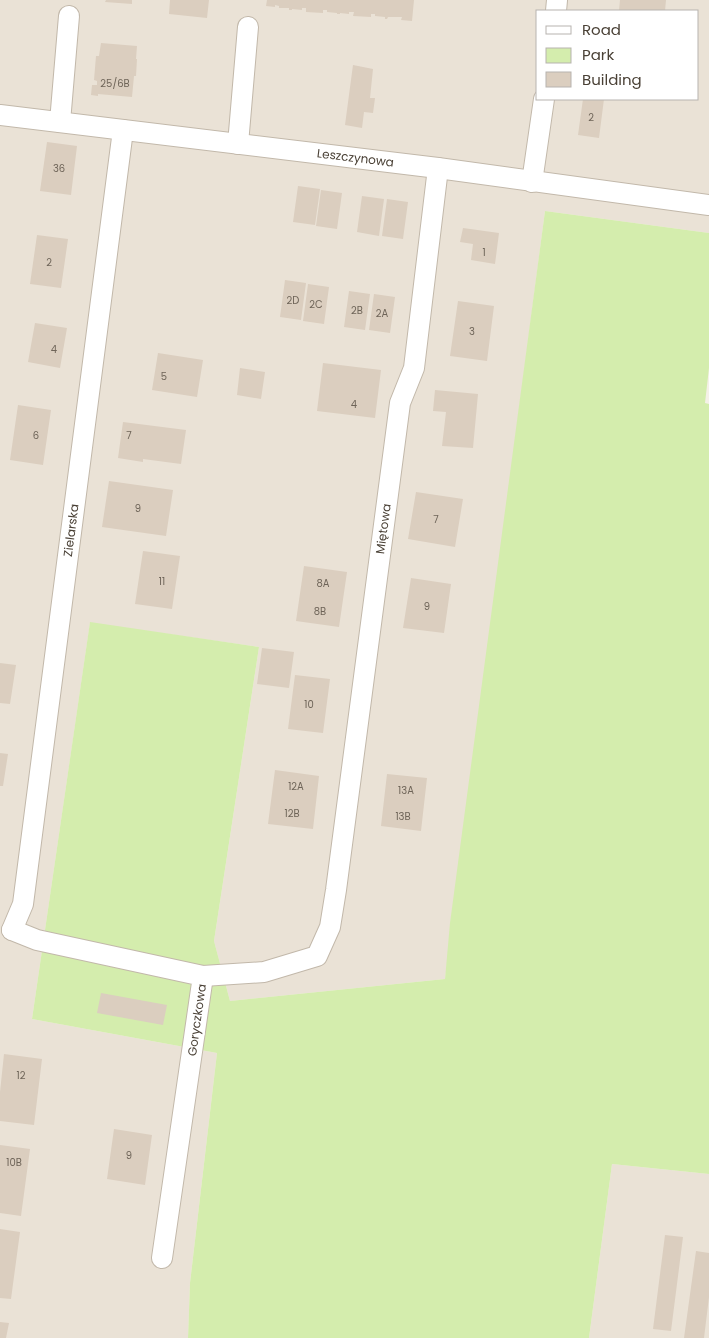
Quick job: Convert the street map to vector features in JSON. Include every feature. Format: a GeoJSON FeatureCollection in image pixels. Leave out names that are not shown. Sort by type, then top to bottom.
{"type":"FeatureCollection","features":[{"type":"Feature","properties":{"kind":"street"},"geometry":{"type":"LineString","coordinates":[[60,122],[69,16]]}},
{"type":"Feature","properties":{"kind":"street"},"geometry":{"type":"LineString","coordinates":[[238,144],[248,28]]}},
{"type":"Feature","properties":{"kind":"street"},"geometry":{"type":"LineString","coordinates":[[532,182],[544,100]]}},
{"type":"Feature","properties":{"kind":"street","name":"Leszczynowa"},"geometry":{"type":"LineString","coordinates":[[0,115],[438,168],[709,204]]}},
{"type":"Feature","properties":{"kind":"street","name":"Zielarska"},"geometry":{"type":"LineString","coordinates":[[6,934],[23,904],[123,130]]}},
{"type":"Feature","properties":{"kind":"street","name":"Miętowa"},"geometry":{"type":"LineString","coordinates":[[203,976],[264,972],[317,956],[330,927],[400,403],[414,368],[438,168]]}},
{"type":"Feature","properties":{"kind":"street","name":"Goryczkowa"},"geometry":{"type":"LineString","coordinates":[[6,934],[203,976],[162,1258]]}},
{"type":"Feature","properties":{"kind":"shaded area"},"geometry":{"type":"Polygon","coordinates":[[[0,0],[709,0],[709,233],[545,211],[445,979],[230,1001],[214,941],[259,647],[90,623],[32,1019],[217,1053],[190,1283],[188,1338],[0,1338],[0,0]]]}},
{"type":"Feature","properties":{"kind":"shaded area"},"geometry":{"type":"Polygon","coordinates":[[[612,1164],[709,1174],[709,1338],[589,1338],[612,1164]]]}},
{"type":"Feature","properties":{"kind":"green space"},"geometry":{"type":"Polygon","coordinates":[[[545,211],[709,233],[709,368],[705,403],[709,404],[709,1174],[612,1164],[589,1338],[188,1338],[190,1283],[217,1053],[32,1019],[90,622],[259,647],[214,941],[230,1001],[445,979],[450,923],[545,211]]]}},
{"type":"Feature","properties":{"kind":"building"},"geometry":{"type":"Polygon","coordinates":[[[106,0],[132,0],[132,4],[105,2],[106,0]]]}},
{"type":"Feature","properties":{"kind":"building"},"geometry":{"type":"Polygon","coordinates":[[[170,0],[209,0],[207,18],[169,14],[170,0]]]}},
{"type":"Feature","properties":{"kind":"building"},"geometry":{"type":"Polygon","coordinates":[[[267,0],[414,0],[412,21],[401,20],[402,17],[388,17],[385,19],[385,17],[375,16],[375,14],[371,14],[371,17],[353,16],[354,12],[337,14],[323,10],[323,13],[306,12],[306,8],[302,8],[302,10],[289,10],[289,8],[279,8],[279,6],[275,5],[275,7],[266,6],[267,0]]]}},
{"type":"Feature","properties":{"kind":"building"},"geometry":{"type":"Polygon","coordinates":[[[620,0],[666,0],[665,10],[619,10],[620,0]]]}},
{"type":"Feature","properties":{"kind":"building"},"geometry":{"type":"Polygon","coordinates":[[[101,43],[137,46],[136,76],[134,76],[132,97],[91,95],[92,85],[97,85],[97,81],[94,80],[96,56],[99,56],[101,43]]]}},
{"type":"Feature","properties":{"kind":"building"},"geometry":{"type":"Polygon","coordinates":[[[353,65],[373,69],[370,98],[375,98],[373,113],[364,112],[362,128],[345,125],[353,65]]]}},
{"type":"Feature","properties":{"kind":"building"},"geometry":{"type":"Polygon","coordinates":[[[583,100],[604,100],[599,138],[578,135],[583,100]]]}},
{"type":"Feature","properties":{"kind":"building"},"geometry":{"type":"Polygon","coordinates":[[[47,142],[77,146],[71,195],[40,191],[47,142]]]}},
{"type":"Feature","properties":{"kind":"building"},"geometry":{"type":"Polygon","coordinates":[[[298,186],[320,189],[315,225],[293,222],[298,186]]]}},
{"type":"Feature","properties":{"kind":"building"},"geometry":{"type":"Polygon","coordinates":[[[321,190],[342,193],[337,229],[316,226],[321,190]]]}},
{"type":"Feature","properties":{"kind":"building"},"geometry":{"type":"Polygon","coordinates":[[[362,196],[384,199],[379,236],[357,232],[362,196]]]}},
{"type":"Feature","properties":{"kind":"building"},"geometry":{"type":"Polygon","coordinates":[[[387,199],[408,202],[403,239],[382,236],[387,199]]]}},
{"type":"Feature","properties":{"kind":"building"},"geometry":{"type":"Polygon","coordinates":[[[463,228],[499,233],[495,264],[471,260],[473,244],[460,242],[463,228]]]}},
{"type":"Feature","properties":{"kind":"building"},"geometry":{"type":"Polygon","coordinates":[[[37,235],[68,239],[61,288],[30,284],[37,235]]]}},
{"type":"Feature","properties":{"kind":"building"},"geometry":{"type":"Polygon","coordinates":[[[285,280],[306,283],[301,320],[280,317],[285,280]]]}},
{"type":"Feature","properties":{"kind":"building"},"geometry":{"type":"Polygon","coordinates":[[[308,284],[329,287],[324,324],[303,321],[308,284]]]}},
{"type":"Feature","properties":{"kind":"building"},"geometry":{"type":"Polygon","coordinates":[[[349,291],[370,294],[365,330],[344,327],[349,291]]]}},
{"type":"Feature","properties":{"kind":"building"},"geometry":{"type":"Polygon","coordinates":[[[374,294],[395,297],[390,333],[369,330],[374,294]]]}},
{"type":"Feature","properties":{"kind":"building"},"geometry":{"type":"Polygon","coordinates":[[[458,301],[494,306],[487,361],[450,356],[458,301]]]}},
{"type":"Feature","properties":{"kind":"building"},"geometry":{"type":"Polygon","coordinates":[[[35,323],[67,328],[60,368],[28,362],[35,323]]]}},
{"type":"Feature","properties":{"kind":"building"},"geometry":{"type":"Polygon","coordinates":[[[158,353],[203,360],[197,397],[152,390],[158,353]]]}},
{"type":"Feature","properties":{"kind":"building"},"geometry":{"type":"Polygon","coordinates":[[[323,363],[381,370],[375,418],[317,411],[323,363]]]}},
{"type":"Feature","properties":{"kind":"building"},"geometry":{"type":"Polygon","coordinates":[[[240,368],[265,372],[261,399],[237,395],[240,368]]]}},
{"type":"Feature","properties":{"kind":"building"},"geometry":{"type":"Polygon","coordinates":[[[435,390],[478,394],[473,448],[442,446],[446,412],[433,411],[435,390]]]}},
{"type":"Feature","properties":{"kind":"building"},"geometry":{"type":"Polygon","coordinates":[[[18,405],[51,410],[43,465],[10,460],[18,405]]]}},
{"type":"Feature","properties":{"kind":"building"},"geometry":{"type":"Polygon","coordinates":[[[123,422],[186,430],[181,464],[143,459],[143,462],[118,458],[123,422]]]}},
{"type":"Feature","properties":{"kind":"building"},"geometry":{"type":"Polygon","coordinates":[[[109,481],[173,490],[166,536],[102,527],[109,481]]]}},
{"type":"Feature","properties":{"kind":"building"},"geometry":{"type":"Polygon","coordinates":[[[416,492],[463,499],[455,547],[408,539],[416,492]]]}},
{"type":"Feature","properties":{"kind":"building"},"geometry":{"type":"Polygon","coordinates":[[[143,551],[180,556],[172,609],[135,604],[143,551]]]}},
{"type":"Feature","properties":{"kind":"building"},"geometry":{"type":"Polygon","coordinates":[[[304,566],[347,572],[339,627],[296,621],[304,566]]]}},
{"type":"Feature","properties":{"kind":"building"},"geometry":{"type":"Polygon","coordinates":[[[411,578],[451,584],[444,633],[403,628],[411,578]]]}},
{"type":"Feature","properties":{"kind":"building"},"geometry":{"type":"Polygon","coordinates":[[[262,648],[294,652],[289,688],[257,684],[262,648]]]}},
{"type":"Feature","properties":{"kind":"building"},"geometry":{"type":"Polygon","coordinates":[[[0,663],[16,665],[10,704],[0,703],[0,663]]]}},
{"type":"Feature","properties":{"kind":"building"},"geometry":{"type":"Polygon","coordinates":[[[295,675],[330,679],[323,733],[288,729],[295,675]]]}},
{"type":"Feature","properties":{"kind":"building"},"geometry":{"type":"Polygon","coordinates":[[[0,753],[8,754],[3,786],[0,786],[0,753]]]}},
{"type":"Feature","properties":{"kind":"building"},"geometry":{"type":"Polygon","coordinates":[[[275,770],[319,776],[313,829],[268,824],[275,770]]]}},
{"type":"Feature","properties":{"kind":"building"},"geometry":{"type":"Polygon","coordinates":[[[387,774],[427,778],[421,831],[381,826],[387,774]]]}},
{"type":"Feature","properties":{"kind":"building"},"geometry":{"type":"Polygon","coordinates":[[[101,993],[167,1005],[163,1025],[97,1013],[101,993]]]}},
{"type":"Feature","properties":{"kind":"building"},"geometry":{"type":"Polygon","coordinates":[[[4,1054],[42,1059],[34,1125],[0,1121],[0,1092],[4,1054]]]}},
{"type":"Feature","properties":{"kind":"building"},"geometry":{"type":"Polygon","coordinates":[[[114,1129],[152,1135],[145,1185],[107,1179],[114,1129]]]}},
{"type":"Feature","properties":{"kind":"building"},"geometry":{"type":"Polygon","coordinates":[[[0,1145],[30,1149],[21,1216],[0,1213],[0,1145]]]}},
{"type":"Feature","properties":{"kind":"building"},"geometry":{"type":"Polygon","coordinates":[[[0,1229],[20,1232],[11,1299],[0,1298],[0,1229]]]}},
{"type":"Feature","properties":{"kind":"building"},"geometry":{"type":"Polygon","coordinates":[[[665,1235],[683,1237],[671,1331],[653,1329],[665,1235]]]}},
{"type":"Feature","properties":{"kind":"building"},"geometry":{"type":"Polygon","coordinates":[[[696,1251],[709,1253],[709,1297],[704,1338],[684,1338],[696,1251]]]}},
{"type":"Feature","properties":{"kind":"building"},"geometry":{"type":"Polygon","coordinates":[[[0,1322],[9,1323],[6,1338],[0,1338],[0,1322]]]}}]}
